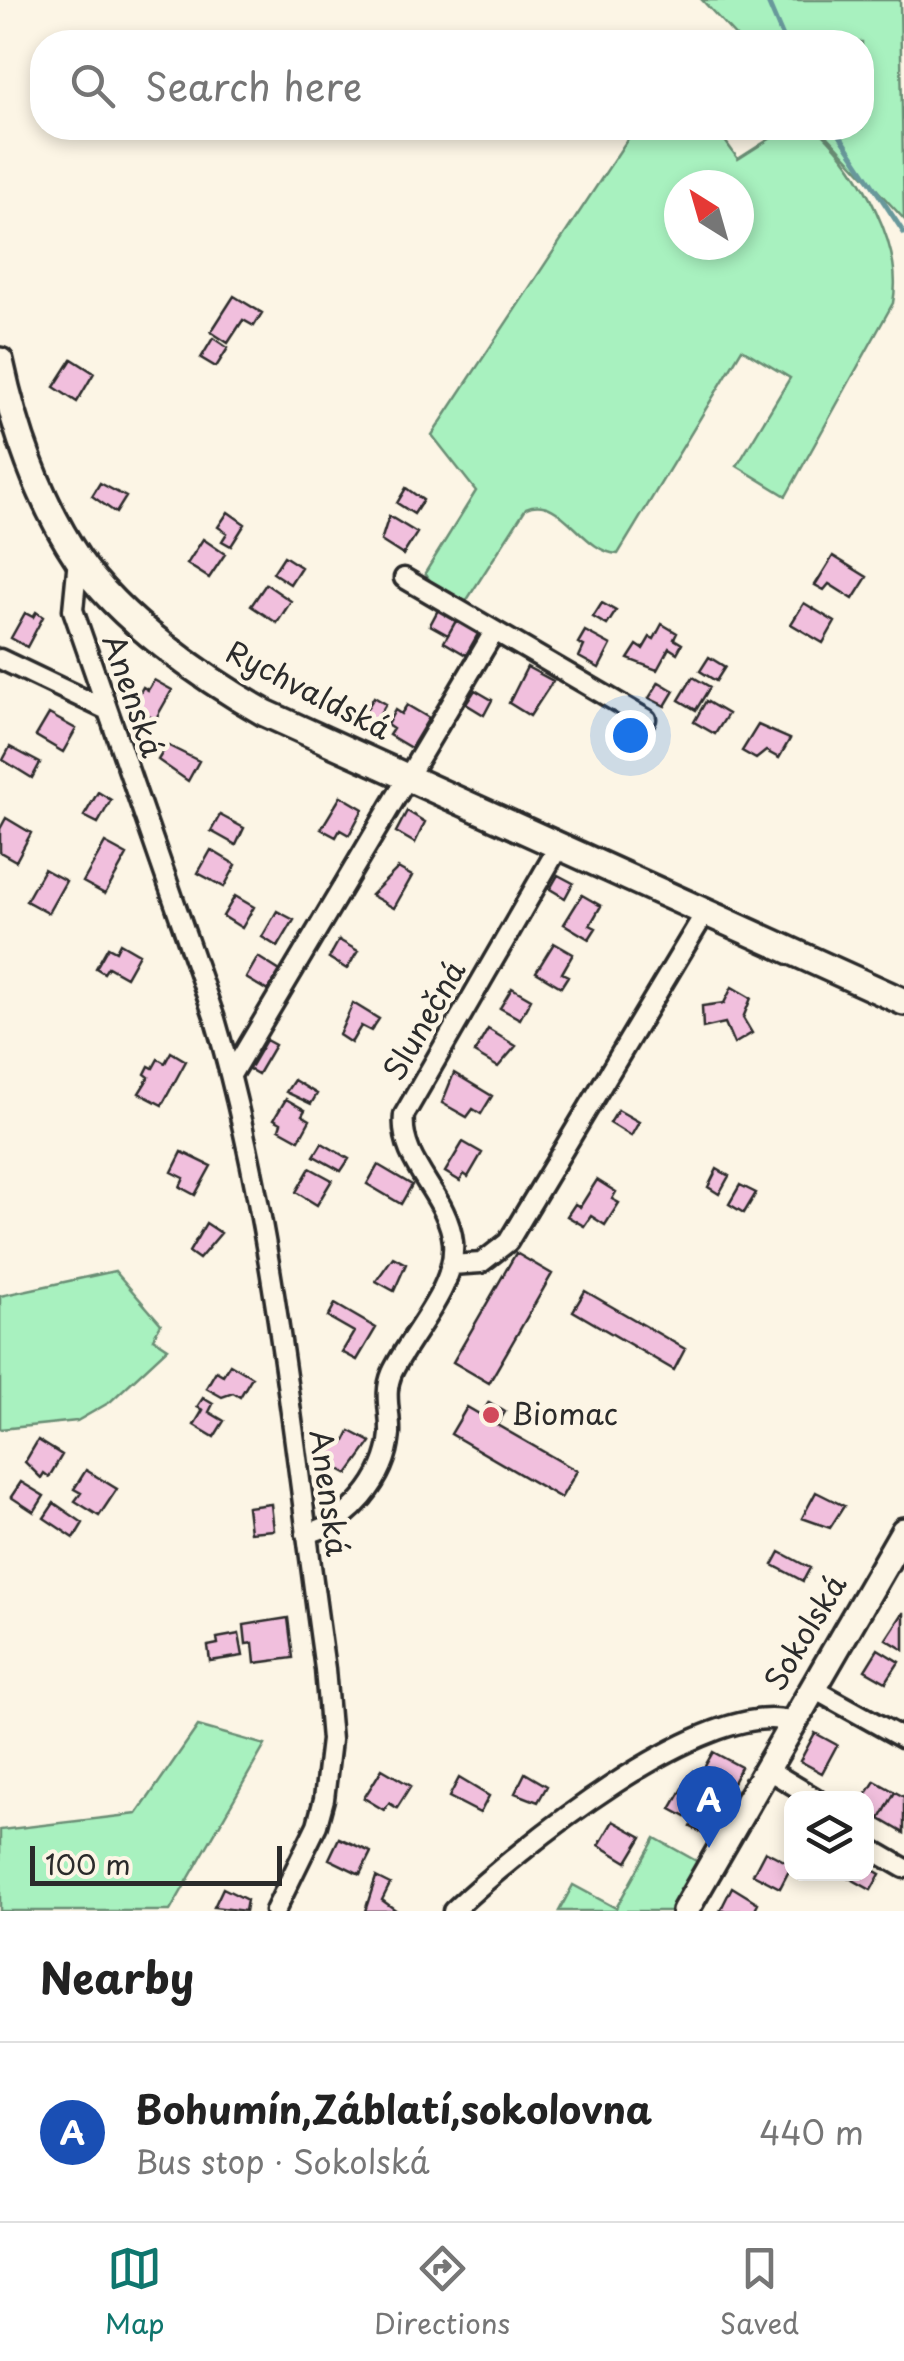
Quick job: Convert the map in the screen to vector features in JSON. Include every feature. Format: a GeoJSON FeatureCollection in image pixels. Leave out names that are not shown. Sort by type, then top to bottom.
{"type":"FeatureCollection","features":[{"type":"Feature","properties":{"kind":"street","name":"Rychvaldská"},"geometry":{"type":"LineString","coordinates":[[0,361],[29,461],[78,560],[116,600],[209,679],[265,713],[904,1002]]}},
{"type":"Feature","properties":{"kind":"street","name":"Anenská"},"geometry":{"type":"LineString","coordinates":[[78,560],[73,610],[231,1075],[262,1233],[306,1534],[331,1740],[317,1825],[275,1911]]}},
{"type":"Feature","properties":{"kind":"street"},"geometry":{"type":"LineString","coordinates":[[404,578],[646,719]]}},
{"type":"Feature","properties":{"kind":"street","name":"Rychvaldská"},"geometry":{"type":"LineString","coordinates":[[231,1075],[494,632]]}},
{"type":"Feature","properties":{"kind":"street"},"geometry":{"type":"LineString","coordinates":[[0,659],[107,710]]}},
{"type":"Feature","properties":{"kind":"street","name":"Slunečná"},"geometry":{"type":"LineString","coordinates":[[450,1264],[450,1228],[408,1152],[402,1134],[404,1115],[559,846]]}},
{"type":"Feature","properties":{"kind":"street"},"geometry":{"type":"LineString","coordinates":[[306,1534],[337,1523],[352,1511],[371,1481],[390,1433],[388,1382],[450,1264],[482,1264],[508,1242],[705,912]]}},
{"type":"Feature","properties":{"kind":"street","name":"Sokolská"},"geometry":{"type":"LineString","coordinates":[[685,1911],[764,1768],[904,1532]]}},
{"type":"Feature","properties":{"kind":"street"},"geometry":{"type":"LineString","coordinates":[[812,1688],[904,1739]]}},
{"type":"Feature","properties":{"kind":"street"},"geometry":{"type":"LineString","coordinates":[[453,1911],[569,1814],[635,1771],[759,1716],[792,1722]]}},
{"type":"Feature","properties":{"kind":"street"},"geometry":{"type":"LineString","coordinates":[[764,1768],[803,1791]]}},
{"type":"Feature","properties":{"kind":"street"},"geometry":{"type":"LineString","coordinates":[[874,1851],[904,1868]]}},
{"type":"Feature","properties":{"kind":"green space"},"geometry":{"type":"Polygon","coordinates":[[[702,0],[900,0],[904,219],[831,140],[874,140],[874,30],[730,30],[702,0]]]}},
{"type":"Feature","properties":{"kind":"green space"},"geometry":{"type":"Polygon","coordinates":[[[627,140],[725,140],[738,159],[768,140],[828,140],[864,188],[886,235],[895,281],[893,303],[786,496],[737,466],[790,378],[742,349],[618,554],[593,544],[561,515],[539,506],[526,508],[465,603],[432,584],[425,573],[476,491],[432,435],[627,140]]]}},
{"type":"Feature","properties":{"kind":"green space"},"geometry":{"type":"Polygon","coordinates":[[[115,1271],[161,1324],[153,1338],[168,1348],[110,1402],[77,1421],[0,1429],[0,1296],[115,1271]]]}},
{"type":"Feature","properties":{"kind":"green space"},"geometry":{"type":"Polygon","coordinates":[[[198,1726],[265,1745],[170,1911],[0,1911],[0,1830],[137,1814],[198,1726]]]}},
{"type":"Feature","properties":{"kind":"green space"},"geometry":{"type":"Polygon","coordinates":[[[655,1838],[698,1862],[670,1911],[559,1911],[573,1885],[616,1908],[655,1838]]]}},
{"type":"Feature","properties":{"kind":"building"},"geometry":{"type":"Polygon","coordinates":[[[234,296],[262,313],[254,326],[243,320],[228,343],[211,332],[234,296]]]}},
{"type":"Feature","properties":{"kind":"building"},"geometry":{"type":"Polygon","coordinates":[[[213,338],[228,348],[216,367],[201,358],[213,338]]]}},
{"type":"Feature","properties":{"kind":"building"},"geometry":{"type":"Polygon","coordinates":[[[72,359],[94,373],[77,402],[54,387],[72,359]]]}},
{"type":"Feature","properties":{"kind":"building"},"geometry":{"type":"Polygon","coordinates":[[[100,483],[126,497],[116,513],[92,496],[100,483]]]}},
{"type":"Feature","properties":{"kind":"building"},"geometry":{"type":"Polygon","coordinates":[[[406,488],[423,500],[414,514],[397,503],[406,488]]]}},
{"type":"Feature","properties":{"kind":"building"},"geometry":{"type":"Polygon","coordinates":[[[228,512],[245,524],[231,546],[222,541],[227,533],[218,527],[228,512]]]}},
{"type":"Feature","properties":{"kind":"building"},"geometry":{"type":"Polygon","coordinates":[[[389,516],[417,533],[403,555],[381,541],[389,516]]]}},
{"type":"Feature","properties":{"kind":"building"},"geometry":{"type":"Polygon","coordinates":[[[203,539],[225,554],[209,578],[187,564],[203,539]]]}},
{"type":"Feature","properties":{"kind":"building"},"geometry":{"type":"Polygon","coordinates":[[[284,556],[301,567],[290,584],[273,573],[284,556]]]}},
{"type":"Feature","properties":{"kind":"building"},"geometry":{"type":"Polygon","coordinates":[[[833,556],[867,577],[853,599],[829,584],[824,590],[815,585],[833,556]]]}},
{"type":"Feature","properties":{"kind":"building"},"geometry":{"type":"Polygon","coordinates":[[[266,584],[291,601],[277,623],[251,606],[266,584]]]}},
{"type":"Feature","properties":{"kind":"building"},"geometry":{"type":"Polygon","coordinates":[[[602,603],[616,611],[607,625],[593,617],[602,603]]]}},
{"type":"Feature","properties":{"kind":"building"},"geometry":{"type":"Polygon","coordinates":[[[804,603],[835,622],[823,643],[791,624],[804,603]]]}},
{"type":"Feature","properties":{"kind":"building"},"geometry":{"type":"Polygon","coordinates":[[[438,610],[457,619],[448,635],[430,625],[438,610]]]}},
{"type":"Feature","properties":{"kind":"building"},"geometry":{"type":"Polygon","coordinates":[[[36,612],[43,617],[27,647],[11,638],[25,613],[33,617],[36,612]]]}},
{"type":"Feature","properties":{"kind":"building"},"geometry":{"type":"Polygon","coordinates":[[[457,619],[479,632],[466,655],[444,642],[457,619]]]}},
{"type":"Feature","properties":{"kind":"building"},"geometry":{"type":"Polygon","coordinates":[[[662,624],[677,633],[674,639],[682,644],[677,653],[669,648],[657,670],[628,659],[637,645],[643,649],[650,637],[654,639],[662,624]]]}},
{"type":"Feature","properties":{"kind":"building"},"geometry":{"type":"Polygon","coordinates":[[[585,631],[611,645],[599,668],[579,657],[584,646],[578,643],[585,631]]]}},
{"type":"Feature","properties":{"kind":"building"},"geometry":{"type":"Polygon","coordinates":[[[709,657],[725,667],[716,681],[700,671],[709,657]]]}},
{"type":"Feature","properties":{"kind":"building"},"geometry":{"type":"Polygon","coordinates":[[[527,667],[553,681],[530,716],[509,703],[527,667]]]}},
{"type":"Feature","properties":{"kind":"building"},"geometry":{"type":"Polygon","coordinates":[[[693,677],[710,687],[696,710],[679,700],[693,677]]]}},
{"type":"Feature","properties":{"kind":"building"},"geometry":{"type":"Polygon","coordinates":[[[154,680],[172,690],[155,720],[133,705],[143,687],[148,690],[154,680]]]}},
{"type":"Feature","properties":{"kind":"building"},"geometry":{"type":"Polygon","coordinates":[[[659,682],[674,691],[665,706],[649,698],[659,682]]]}},
{"type":"Feature","properties":{"kind":"building"},"geometry":{"type":"Polygon","coordinates":[[[475,690],[492,700],[484,715],[466,704],[475,690]]]}},
{"type":"Feature","properties":{"kind":"building"},"geometry":{"type":"Polygon","coordinates":[[[374,697],[386,704],[375,723],[363,715],[374,697]]]}},
{"type":"Feature","properties":{"kind":"building"},"geometry":{"type":"Polygon","coordinates":[[[706,701],[728,714],[715,734],[694,722],[706,701]]]}},
{"type":"Feature","properties":{"kind":"building"},"geometry":{"type":"Polygon","coordinates":[[[407,705],[429,718],[411,748],[389,735],[393,729],[387,725],[395,710],[401,714],[407,705]]]}},
{"type":"Feature","properties":{"kind":"building"},"geometry":{"type":"Polygon","coordinates":[[[49,714],[76,729],[63,752],[36,736],[49,714]]]}},
{"type":"Feature","properties":{"kind":"building"},"geometry":{"type":"Polygon","coordinates":[[[758,725],[790,739],[779,758],[766,751],[756,759],[742,751],[758,725]]]}},
{"type":"Feature","properties":{"kind":"building"},"geometry":{"type":"Polygon","coordinates":[[[167,745],[199,761],[188,781],[158,760],[167,745]]]}},
{"type":"Feature","properties":{"kind":"building"},"geometry":{"type":"Polygon","coordinates":[[[10,747],[40,763],[32,778],[3,760],[10,747]]]}},
{"type":"Feature","properties":{"kind":"building"},"geometry":{"type":"Polygon","coordinates":[[[98,792],[111,800],[98,823],[84,816],[98,792]]]}},
{"type":"Feature","properties":{"kind":"building"},"geometry":{"type":"Polygon","coordinates":[[[341,796],[363,809],[349,835],[340,830],[336,837],[321,829],[341,796]]]}},
{"type":"Feature","properties":{"kind":"building"},"geometry":{"type":"Polygon","coordinates":[[[407,811],[425,822],[415,843],[396,832],[407,811]]]}},
{"type":"Feature","properties":{"kind":"building"},"geometry":{"type":"Polygon","coordinates":[[[220,815],[244,828],[236,845],[211,831],[220,815]]]}},
{"type":"Feature","properties":{"kind":"building"},"geometry":{"type":"Polygon","coordinates":[[[6,818],[31,833],[16,861],[0,852],[0,829],[6,818]]]}},
{"type":"Feature","properties":{"kind":"building"},"geometry":{"type":"Polygon","coordinates":[[[105,843],[127,855],[105,894],[83,882],[105,843]]]}},
{"type":"Feature","properties":{"kind":"building"},"geometry":{"type":"Polygon","coordinates":[[[211,850],[236,865],[224,887],[198,873],[211,850]]]}},
{"type":"Feature","properties":{"kind":"building"},"geometry":{"type":"Polygon","coordinates":[[[398,868],[412,876],[394,908],[371,895],[398,868]]]}},
{"type":"Feature","properties":{"kind":"building"},"geometry":{"type":"Polygon","coordinates":[[[44,869],[66,881],[48,913],[26,901],[44,869]]]}},
{"type":"Feature","properties":{"kind":"building"},"geometry":{"type":"Polygon","coordinates":[[[558,875],[573,883],[565,898],[550,889],[558,875]]]}},
{"type":"Feature","properties":{"kind":"building"},"geometry":{"type":"Polygon","coordinates":[[[582,895],[601,906],[590,925],[596,928],[589,939],[564,924],[582,895]]]}},
{"type":"Feature","properties":{"kind":"building"},"geometry":{"type":"Polygon","coordinates":[[[235,896],[254,907],[242,928],[223,916],[235,896]]]}},
{"type":"Feature","properties":{"kind":"building"},"geometry":{"type":"Polygon","coordinates":[[[277,911],[294,920],[278,947],[262,937],[277,911]]]}},
{"type":"Feature","properties":{"kind":"building"},"geometry":{"type":"Polygon","coordinates":[[[339,940],[358,951],[347,969],[329,958],[339,940]]]}},
{"type":"Feature","properties":{"kind":"building"},"geometry":{"type":"Polygon","coordinates":[[[120,943],[139,954],[126,977],[108,967],[104,973],[96,968],[108,947],[116,951],[120,943]]]}},
{"type":"Feature","properties":{"kind":"building"},"geometry":{"type":"Polygon","coordinates":[[[554,943],[573,954],[562,973],[568,976],[561,987],[536,972],[554,943]]]}},
{"type":"Feature","properties":{"kind":"building"},"geometry":{"type":"Polygon","coordinates":[[[258,957],[280,971],[268,991],[246,978],[258,957]]]}},
{"type":"Feature","properties":{"kind":"building"},"geometry":{"type":"Polygon","coordinates":[[[732,987],[751,998],[743,1018],[752,1033],[734,1044],[725,1023],[703,1028],[702,1006],[724,1003],[732,987]]]}},
{"type":"Feature","properties":{"kind":"building"},"geometry":{"type":"Polygon","coordinates":[[[512,988],[531,999],[520,1019],[500,1008],[512,988]]]}},
{"type":"Feature","properties":{"kind":"building"},"geometry":{"type":"Polygon","coordinates":[[[353,1003],[379,1019],[371,1031],[361,1026],[351,1043],[339,1035],[353,1003]]]}},
{"type":"Feature","properties":{"kind":"building"},"geometry":{"type":"Polygon","coordinates":[[[488,1029],[516,1046],[498,1067],[474,1053],[488,1029]]]}},
{"type":"Feature","properties":{"kind":"building"},"geometry":{"type":"Polygon","coordinates":[[[266,1040],[275,1045],[258,1074],[249,1069],[266,1040]]]}},
{"type":"Feature","properties":{"kind":"building"},"geometry":{"type":"Polygon","coordinates":[[[171,1052],[186,1061],[162,1105],[139,1093],[149,1077],[145,1074],[149,1066],[153,1068],[158,1059],[165,1063],[171,1052]]]}},
{"type":"Feature","properties":{"kind":"building"},"geometry":{"type":"Polygon","coordinates":[[[454,1073],[492,1096],[481,1114],[473,1109],[467,1117],[442,1103],[454,1073]]]}},
{"type":"Feature","properties":{"kind":"building"},"geometry":{"type":"Polygon","coordinates":[[[294,1080],[317,1094],[311,1104],[286,1092],[294,1080]]]}},
{"type":"Feature","properties":{"kind":"building"},"geometry":{"type":"Polygon","coordinates":[[[286,1099],[305,1110],[302,1115],[310,1120],[299,1140],[279,1129],[281,1123],[274,1119],[286,1099]]]}},
{"type":"Feature","properties":{"kind":"building"},"geometry":{"type":"Polygon","coordinates":[[[618,1110],[639,1122],[631,1136],[610,1123],[618,1110]]]}},
{"type":"Feature","properties":{"kind":"building"},"geometry":{"type":"Polygon","coordinates":[[[463,1142],[482,1153],[468,1177],[464,1174],[460,1181],[445,1172],[463,1142]]]}},
{"type":"Feature","properties":{"kind":"building"},"geometry":{"type":"Polygon","coordinates":[[[322,1143],[349,1159],[341,1171],[314,1156],[322,1143]]]}},
{"type":"Feature","properties":{"kind":"building"},"geometry":{"type":"Polygon","coordinates":[[[182,1152],[211,1166],[195,1195],[180,1187],[184,1178],[172,1172],[182,1152]]]}},
{"type":"Feature","properties":{"kind":"building"},"geometry":{"type":"Polygon","coordinates":[[[378,1165],[412,1185],[401,1204],[367,1184],[378,1165]]]}},
{"type":"Feature","properties":{"kind":"building"},"geometry":{"type":"Polygon","coordinates":[[[310,1168],[332,1180],[317,1205],[296,1192],[310,1168]]]}},
{"type":"Feature","properties":{"kind":"building"},"geometry":{"type":"Polygon","coordinates":[[[717,1169],[729,1176],[719,1194],[708,1187],[717,1169]]]}},
{"type":"Feature","properties":{"kind":"building"},"geometry":{"type":"Polygon","coordinates":[[[597,1180],[616,1192],[612,1199],[619,1203],[605,1225],[591,1216],[584,1226],[567,1216],[575,1204],[580,1207],[597,1180]]]}},
{"type":"Feature","properties":{"kind":"building"},"geometry":{"type":"Polygon","coordinates":[[[740,1185],[756,1193],[744,1213],[729,1204],[740,1185]]]}},
{"type":"Feature","properties":{"kind":"building"},"geometry":{"type":"Polygon","coordinates":[[[206,1223],[221,1233],[199,1259],[189,1252],[206,1223]]]}},
{"type":"Feature","properties":{"kind":"building"},"geometry":{"type":"Polygon","coordinates":[[[516,1253],[552,1274],[489,1383],[453,1362],[516,1253]]]}},
{"type":"Feature","properties":{"kind":"building"},"geometry":{"type":"Polygon","coordinates":[[[393,1257],[406,1264],[394,1291],[376,1281],[393,1257]]]}},
{"type":"Feature","properties":{"kind":"building"},"geometry":{"type":"Polygon","coordinates":[[[585,1291],[685,1349],[674,1370],[573,1311],[585,1291]]]}},
{"type":"Feature","properties":{"kind":"building"},"geometry":{"type":"Polygon","coordinates":[[[335,1304],[376,1328],[357,1360],[342,1352],[354,1332],[328,1317],[335,1304]]]}},
{"type":"Feature","properties":{"kind":"building"},"geometry":{"type":"Polygon","coordinates":[[[230,1364],[252,1377],[240,1397],[233,1393],[222,1397],[206,1388],[216,1371],[223,1375],[230,1364]]]}},
{"type":"Feature","properties":{"kind":"building"},"geometry":{"type":"Polygon","coordinates":[[[203,1398],[213,1404],[209,1412],[224,1421],[214,1437],[194,1425],[203,1410],[197,1407],[203,1398]]]}},
{"type":"Feature","properties":{"kind":"building"},"geometry":{"type":"Polygon","coordinates":[[[489,1402],[505,1412],[497,1425],[577,1471],[561,1498],[451,1434],[467,1407],[481,1415],[489,1402]]]}},
{"type":"Feature","properties":{"kind":"building"},"geometry":{"type":"Polygon","coordinates":[[[350,1431],[371,1442],[348,1474],[324,1461],[336,1439],[344,1443],[350,1431]]]}},
{"type":"Feature","properties":{"kind":"building"},"geometry":{"type":"Polygon","coordinates":[[[38,1440],[62,1455],[49,1477],[44,1473],[41,1478],[25,1462],[38,1440]]]}},
{"type":"Feature","properties":{"kind":"building"},"geometry":{"type":"Polygon","coordinates":[[[86,1470],[117,1489],[99,1516],[75,1501],[81,1493],[74,1489],[86,1470]]]}},
{"type":"Feature","properties":{"kind":"building"},"geometry":{"type":"Polygon","coordinates":[[[21,1482],[44,1496],[34,1512],[11,1497],[21,1482]]]}},
{"type":"Feature","properties":{"kind":"building"},"geometry":{"type":"Polygon","coordinates":[[[816,1492],[844,1506],[830,1528],[802,1518],[816,1492]]]}},
{"type":"Feature","properties":{"kind":"building"},"geometry":{"type":"Polygon","coordinates":[[[54,1503],[83,1523],[74,1538],[44,1518],[54,1503]]]}},
{"type":"Feature","properties":{"kind":"building"},"geometry":{"type":"Polygon","coordinates":[[[271,1504],[274,1530],[250,1532],[247,1507],[271,1504]]]}},
{"type":"Feature","properties":{"kind":"building"},"geometry":{"type":"Polygon","coordinates":[[[780,1552],[810,1568],[803,1581],[773,1565],[780,1552]]]}},
{"type":"Feature","properties":{"kind":"building"},"geometry":{"type":"Polygon","coordinates":[[[904,1613],[904,1650],[886,1639],[904,1613]]]}},
{"type":"Feature","properties":{"kind":"building"},"geometry":{"type":"Polygon","coordinates":[[[288,1618],[293,1658],[255,1663],[253,1643],[246,1644],[244,1625],[288,1618]]]}},
{"type":"Feature","properties":{"kind":"building"},"geometry":{"type":"Polygon","coordinates":[[[239,1634],[243,1656],[210,1661],[208,1646],[218,1644],[217,1638],[239,1634]]]}},
{"type":"Feature","properties":{"kind":"building"},"geometry":{"type":"Polygon","coordinates":[[[878,1649],[899,1662],[886,1682],[865,1670],[878,1649]]]}},
{"type":"Feature","properties":{"kind":"building"},"geometry":{"type":"Polygon","coordinates":[[[815,1733],[837,1745],[822,1773],[800,1761],[815,1733]]]}},
{"type":"Feature","properties":{"kind":"building"},"geometry":{"type":"Polygon","coordinates":[[[713,1752],[741,1767],[724,1800],[695,1784],[713,1752]]]}},
{"type":"Feature","properties":{"kind":"building"},"geometry":{"type":"Polygon","coordinates":[[[382,1769],[411,1786],[397,1808],[389,1803],[384,1810],[364,1798],[382,1769]]]}},
{"type":"Feature","properties":{"kind":"building"},"geometry":{"type":"Polygon","coordinates":[[[693,1771],[700,1775],[695,1784],[701,1789],[686,1817],[671,1809],[693,1771]]]}},
{"type":"Feature","properties":{"kind":"building"},"geometry":{"type":"Polygon","coordinates":[[[525,1773],[547,1786],[538,1802],[515,1793],[525,1773]]]}},
{"type":"Feature","properties":{"kind":"building"},"geometry":{"type":"Polygon","coordinates":[[[459,1778],[489,1796],[480,1813],[449,1797],[459,1778]]]}},
{"type":"Feature","properties":{"kind":"building"},"geometry":{"type":"Polygon","coordinates":[[[875,1781],[895,1792],[880,1819],[874,1816],[874,1791],[869,1791],[875,1781]]]}},
{"type":"Feature","properties":{"kind":"building"},"geometry":{"type":"Polygon","coordinates":[[[895,1792],[904,1797],[904,1833],[880,1819],[895,1792]]]}},
{"type":"Feature","properties":{"kind":"building"},"geometry":{"type":"Polygon","coordinates":[[[698,1814],[716,1824],[709,1836],[691,1827],[698,1814]]]}},
{"type":"Feature","properties":{"kind":"building"},"geometry":{"type":"Polygon","coordinates":[[[613,1821],[642,1837],[627,1862],[599,1845],[613,1821]]]}},
{"type":"Feature","properties":{"kind":"building"},"geometry":{"type":"Polygon","coordinates":[[[339,1838],[371,1852],[360,1874],[329,1859],[339,1838]]]}},
{"type":"Feature","properties":{"kind":"building"},"geometry":{"type":"Polygon","coordinates":[[[765,1851],[784,1861],[780,1888],[753,1874],[765,1851]]]}},
{"type":"Feature","properties":{"kind":"building"},"geometry":{"type":"Polygon","coordinates":[[[874,1871],[880,1874],[871,1890],[855,1881],[874,1881],[874,1871]]]}},
{"type":"Feature","properties":{"kind":"building"},"geometry":{"type":"Polygon","coordinates":[[[376,1877],[390,1884],[382,1900],[397,1911],[365,1911],[376,1877]]]}},
{"type":"Feature","properties":{"kind":"building"},"geometry":{"type":"Polygon","coordinates":[[[732,1887],[758,1903],[754,1911],[720,1911],[732,1887]]]}},
{"type":"Feature","properties":{"kind":"building"},"geometry":{"type":"Polygon","coordinates":[[[223,1888],[247,1900],[245,1911],[214,1907],[223,1888]]]}},
{"type":"Feature","properties":{"kind":"waterway"},"geometry":{"type":"LineString","coordinates":[[767,0],[780,30]]}},
{"type":"Feature","properties":{"kind":"waterway"},"geometry":{"type":"LineString","coordinates":[[843,140],[904,233]]}},
{"type":"Feature","properties":{"kind":"place","name":"Biomac"},"geometry":{"type":"Point","coordinates":[491,1415]}},
{"type":"Feature","properties":{"kind":"place","name":"Bohumín,Záblatí,sokolovna"},"geometry":{"type":"Point","coordinates":[709,1848]}}]}
